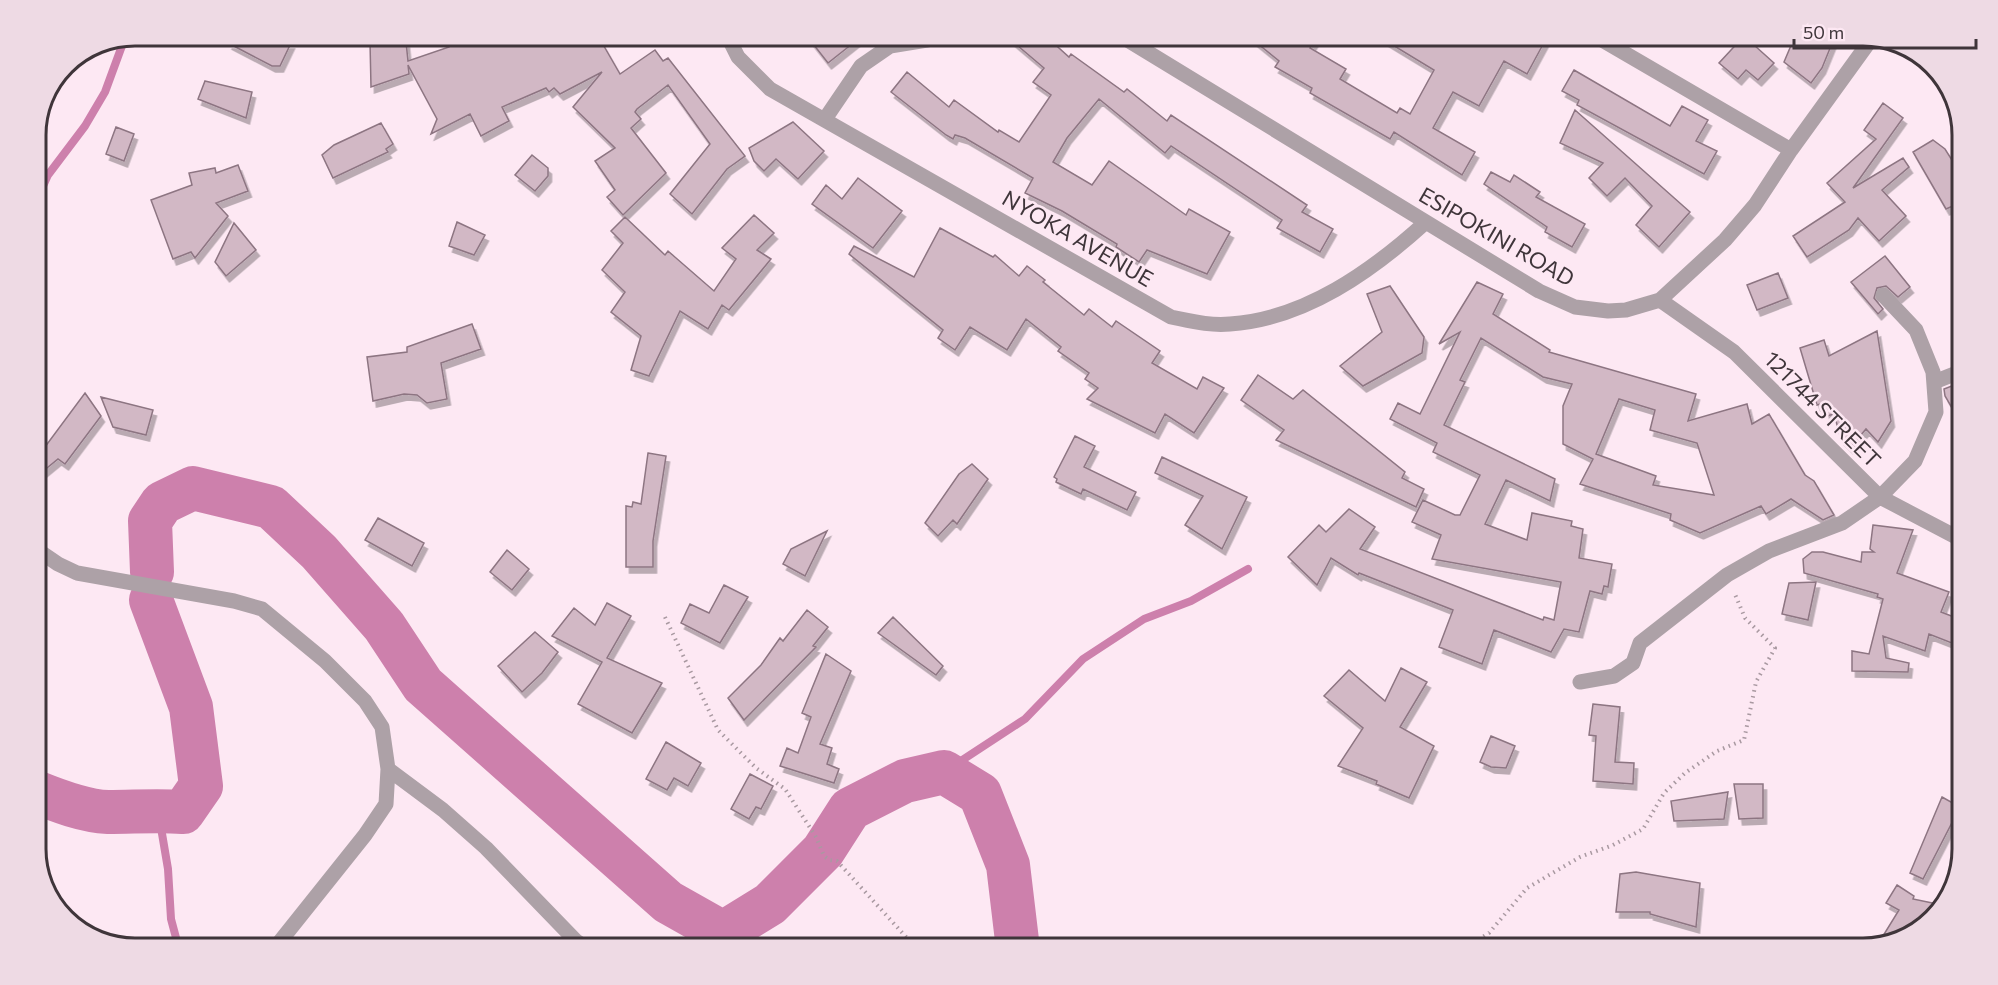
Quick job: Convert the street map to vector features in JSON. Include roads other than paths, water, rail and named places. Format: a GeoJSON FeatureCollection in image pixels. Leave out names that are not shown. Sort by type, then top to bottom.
{"type":"FeatureCollection","features":[{"type":"Feature","properties":{"kind":"street","name":"NYOKA AVENUE"},"geometry":{"type":"LineString","coordinates":[[732,46],[738,57],[770,89],[1171,317],[1202,324],[1257,321],[1303,306],[1346,283],[1394,251],[1426,222]]}},
{"type":"Feature","properties":{"kind":"street"},"geometry":{"type":"LineString","coordinates":[[825,119],[861,66],[890,46]]}},
{"type":"Feature","properties":{"kind":"street","name":"ESIPOKINI ROAD"},"geometry":{"type":"LineString","coordinates":[[1137,46],[1539,291],[1575,307],[1608,311],[1626,310],[1660,300],[1725,240],[1755,205],[1791,150],[1866,46]]}},
{"type":"Feature","properties":{"kind":"street"},"geometry":{"type":"LineString","coordinates":[[1612,46],[1791,150]]}},
{"type":"Feature","properties":{"kind":"street"},"geometry":{"type":"LineString","coordinates":[[1580,682],[1614,676],[1633,663],[1640,643],[1727,575],[1769,552],[1842,523],[1880,497],[1915,461],[1936,412],[1934,382],[1926,350],[1916,330],[1883,296]]}},
{"type":"Feature","properties":{"kind":"street","name":"121744 STREET"},"geometry":{"type":"LineString","coordinates":[[1660,300],[1734,352],[1880,497],[1952,535]]}},
{"type":"Feature","properties":{"kind":"street"},"geometry":{"type":"LineString","coordinates":[[1934,382],[1951,375]]}},
{"type":"Feature","properties":{"kind":"street"},"geometry":{"type":"LineString","coordinates":[[47,556],[77,573],[234,601],[262,609],[325,661],[365,701],[382,727],[388,769],[386,804],[365,835],[283,938]]}},
{"type":"Feature","properties":{"kind":"street"},"geometry":{"type":"LineString","coordinates":[[388,769],[443,810],[486,848],[573,938]]}},
{"type":"Feature","properties":{"kind":"waterway"},"geometry":{"type":"LineString","coordinates":[[47,177],[85,126],[105,92],[121,48]]}},
{"type":"Feature","properties":{"kind":"waterway"},"geometry":{"type":"LineString","coordinates":[[152,572],[150,521],[162,503],[193,488],[271,507],[319,552],[384,626],[423,685],[668,902],[723,933],[770,904],[823,851],[850,809],[905,781],[944,772],[980,794],[1008,865],[1017,938]]}},
{"type":"Feature","properties":{"kind":"waterway"},"geometry":{"type":"LineString","coordinates":[[944,772],[1025,719],[1083,659],[1144,619],[1191,601],[1248,569]]}},
{"type":"Feature","properties":{"kind":"waterway"},"geometry":{"type":"LineString","coordinates":[[47,796],[90,810],[183,812],[201,786],[191,707],[151,600]]}},
{"type":"Feature","properties":{"kind":"waterway"},"geometry":{"type":"LineString","coordinates":[[158,810],[168,869],[171,919],[176,938]]}}]}
